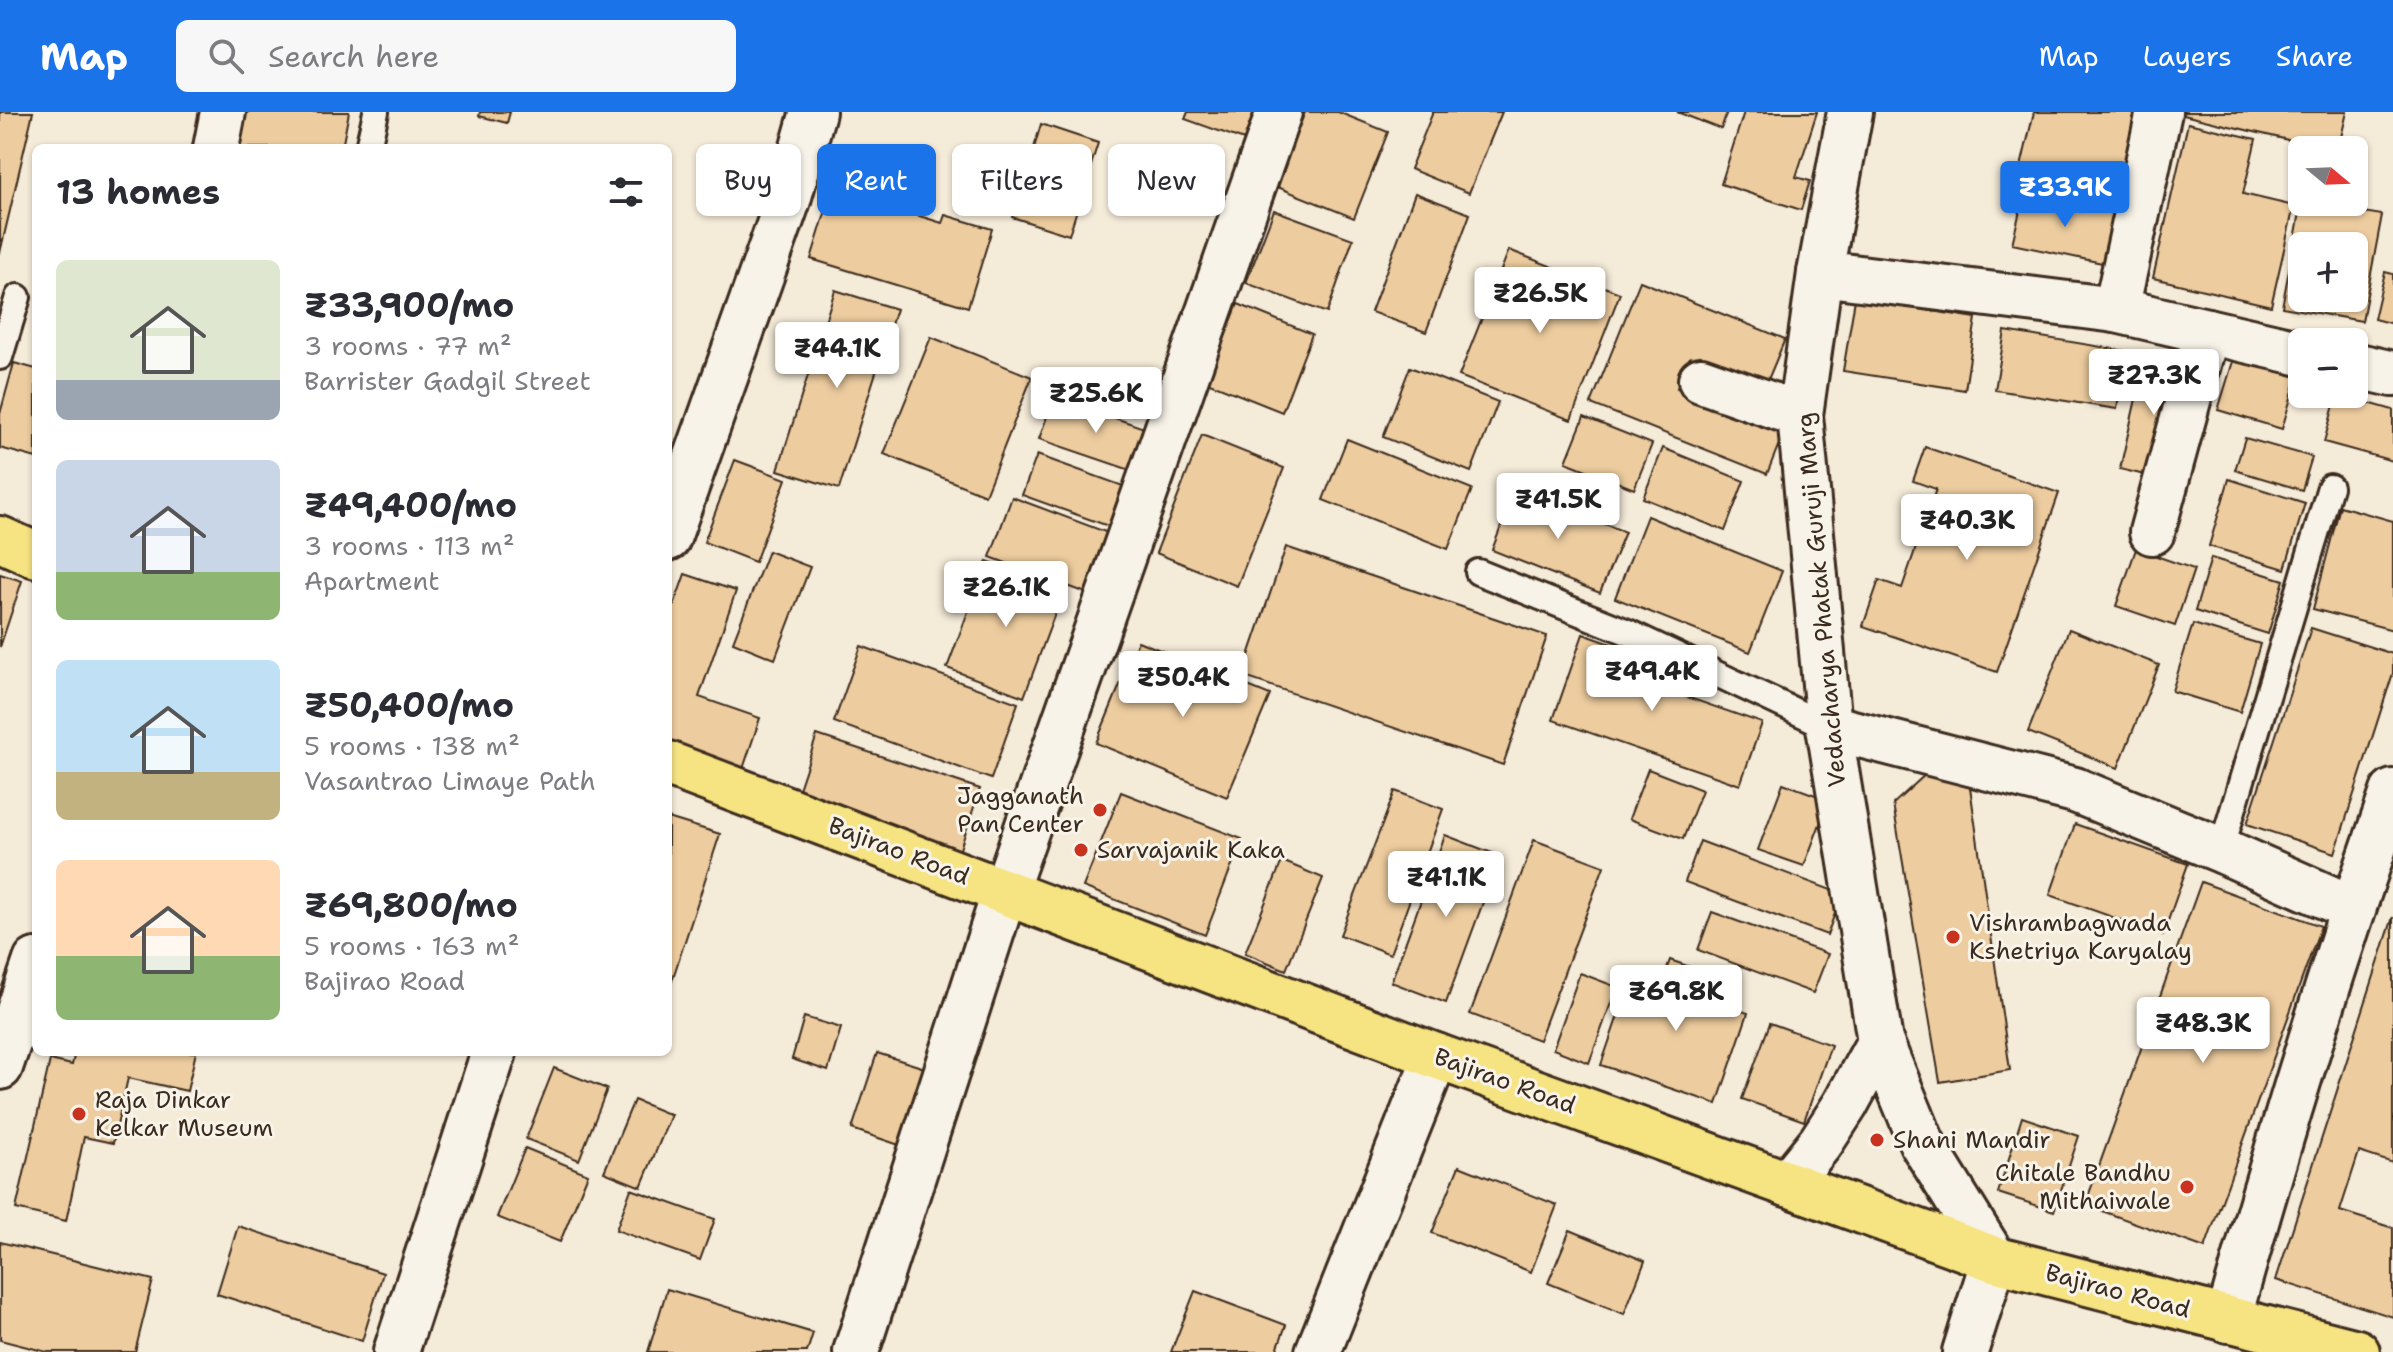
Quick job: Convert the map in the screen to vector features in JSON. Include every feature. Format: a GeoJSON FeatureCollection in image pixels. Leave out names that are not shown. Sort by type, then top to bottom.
{"type":"FeatureCollection","features":[{"type":"Feature","properties":{"kind":"highway"},"geometry":{"type":"LineString","coordinates":[[0,539],[32,553]]}},
{"type":"Feature","properties":{"kind":"highway","name":"Bajirao Road"},"geometry":{"type":"LineString","coordinates":[[672,766],[1436,1056],[1994,1259],[2357,1352]]}},
{"type":"Feature","properties":{"kind":"street"},"geometry":{"type":"LineString","coordinates":[[217,144],[223,112]]}},
{"type":"Feature","properties":{"kind":"street"},"geometry":{"type":"LineString","coordinates":[[672,527],[788,200],[813,112]]}},
{"type":"Feature","properties":{"kind":"street"},"geometry":{"type":"LineString","coordinates":[[856,1352],[1005,891],[1279,112]]}},
{"type":"Feature","properties":{"kind":"street","name":"Vedacharya Phatak Guruji Marg"},"geometry":{"type":"LineString","coordinates":[[1850,112],[1820,273],[1800,415],[1829,727],[1880,1041],[1922,1143],[1994,1259]]}},
{"type":"Feature","properties":{"kind":"street"},"geometry":{"type":"LineString","coordinates":[[2116,310],[2159,112]]}},
{"type":"Feature","properties":{"kind":"street"},"geometry":{"type":"LineString","coordinates":[[1820,273],[2116,310],[2288,350]]}},
{"type":"Feature","properties":{"kind":"street"},"geometry":{"type":"LineString","coordinates":[[2152,532],[2207,331]]}},
{"type":"Feature","properties":{"kind":"street"},"geometry":{"type":"LineString","coordinates":[[2368,368],[2393,374]]}},
{"type":"Feature","properties":{"kind":"street"},"geometry":{"type":"LineString","coordinates":[[1701,380],[1800,415]]}},
{"type":"Feature","properties":{"kind":"street"},"geometry":{"type":"LineString","coordinates":[[1829,727],[2075,790],[2352,908]]}},
{"type":"Feature","properties":{"kind":"street"},"geometry":{"type":"LineString","coordinates":[[2228,1320],[2267,1182],[2352,908],[2393,792]]}},
{"type":"Feature","properties":{"kind":"street"},"geometry":{"type":"LineString","coordinates":[[0,1067],[32,973]]}},
{"type":"Feature","properties":{"kind":"street"},"geometry":{"type":"LineString","coordinates":[[1787,1184],[1821,1142],[1880,1041]]}},
{"type":"Feature","properties":{"kind":"street"},"geometry":{"type":"LineString","coordinates":[[396,1352],[493,1056]]}},
{"type":"Feature","properties":{"kind":"street"},"geometry":{"type":"LineString","coordinates":[[1318,1352],[1436,1056]]}},
{"type":"Feature","properties":{"kind":"street"},"geometry":{"type":"LineString","coordinates":[[1965,1352],[1994,1259]]}},
{"type":"Feature","properties":{"kind":"lane"},"geometry":{"type":"LineString","coordinates":[[369,144],[376,112]]}},
{"type":"Feature","properties":{"kind":"lane"},"geometry":{"type":"LineString","coordinates":[[0,357],[18,297]]}},
{"type":"Feature","properties":{"kind":"lane"},"geometry":{"type":"LineString","coordinates":[[2221,850],[2330,487]]}},
{"type":"Feature","properties":{"kind":"lane"},"geometry":{"type":"LineString","coordinates":[[1478,572],[1630,633],[1829,727]]}},
{"type":"Feature","properties":{"kind":"building"},"geometry":{"type":"Polygon","coordinates":[[[0,112],[33,112],[0,253],[0,112]]]}},
{"type":"Feature","properties":{"kind":"building"},"geometry":{"type":"Polygon","coordinates":[[[239,112],[349,112],[343,144],[233,144],[239,112]]]}},
{"type":"Feature","properties":{"kind":"building"},"geometry":{"type":"Polygon","coordinates":[[[480,112],[510,112],[507,123],[479,116],[480,112]]]}},
{"type":"Feature","properties":{"kind":"building"},"geometry":{"type":"Polygon","coordinates":[[[1188,112],[1254,112],[1244,140],[1185,119],[1188,112]]]}},
{"type":"Feature","properties":{"kind":"building"},"geometry":{"type":"Polygon","coordinates":[[[1305,112],[1338,112],[1388,132],[1354,218],[1275,186],[1305,112]]]}},
{"type":"Feature","properties":{"kind":"building"},"geometry":{"type":"Polygon","coordinates":[[[1433,112],[1502,112],[1469,193],[1410,169],[1433,112]]]}},
{"type":"Feature","properties":{"kind":"building"},"geometry":{"type":"Polygon","coordinates":[[[1677,112],[1727,112],[1721,129],[1677,112]]]}},
{"type":"Feature","properties":{"kind":"building"},"geometry":{"type":"Polygon","coordinates":[[[1744,112],[1817,112],[1796,177],[1810,181],[1801,210],[1721,184],[1744,112]]]}},
{"type":"Feature","properties":{"kind":"building"},"geometry":{"type":"Polygon","coordinates":[[[2034,112],[2137,112],[2117,197],[2019,175],[2034,112]]]}},
{"type":"Feature","properties":{"kind":"building"},"geometry":{"type":"Polygon","coordinates":[[[2347,112],[2341,136],[2288,136],[2288,140],[2179,114],[2347,112]]]}},
{"type":"Feature","properties":{"kind":"building"},"geometry":{"type":"Polygon","coordinates":[[[2188,123],[2256,139],[2243,194],[2288,205],[2288,216],[2292,216],[2271,306],[2153,278],[2188,123]]]}},
{"type":"Feature","properties":{"kind":"building"},"geometry":{"type":"Polygon","coordinates":[[[1041,124],[1098,143],[1092,162],[1092,144],[1035,144],[1041,124]]]}},
{"type":"Feature","properties":{"kind":"building"},"geometry":{"type":"Polygon","coordinates":[[[1415,193],[1470,214],[1426,332],[1371,312],[1415,193]]]}},
{"type":"Feature","properties":{"kind":"building"},"geometry":{"type":"Polygon","coordinates":[[[2024,194],[2118,214],[2107,264],[2012,244],[2024,194]]]}},
{"type":"Feature","properties":{"kind":"building"},"geometry":{"type":"Polygon","coordinates":[[[1274,210],[1353,239],[1327,313],[1246,283],[1274,210]]]}},
{"type":"Feature","properties":{"kind":"building"},"geometry":{"type":"Polygon","coordinates":[[[2368,213],[2382,215],[2368,289],[2368,232],[2296,232],[2299,216],[2368,216],[2368,213]]]}},
{"type":"Feature","properties":{"kind":"building"},"geometry":{"type":"Polygon","coordinates":[[[945,215],[992,229],[968,307],[811,259],[824,216],[920,216],[942,223],[945,215]]]}},
{"type":"Feature","properties":{"kind":"building"},"geometry":{"type":"Polygon","coordinates":[[[1012,216],[1075,216],[1069,235],[1012,216]]]}},
{"type":"Feature","properties":{"kind":"building"},"geometry":{"type":"Polygon","coordinates":[[[1509,250],[1620,293],[1571,420],[1459,376],[1509,250]]]}},
{"type":"Feature","properties":{"kind":"building"},"geometry":{"type":"Polygon","coordinates":[[[2385,272],[2393,274],[2393,324],[2374,319],[2385,272]]]}},
{"type":"Feature","properties":{"kind":"building"},"geometry":{"type":"Polygon","coordinates":[[[2288,276],[2288,308],[2282,307],[2288,276]]]}},
{"type":"Feature","properties":{"kind":"building"},"geometry":{"type":"Polygon","coordinates":[[[1640,281],[1785,339],[1765,387],[1690,357],[1677,388],[1784,431],[1767,474],[1591,404],[1640,281]]]}},
{"type":"Feature","properties":{"kind":"building"},"geometry":{"type":"Polygon","coordinates":[[[835,290],[896,309],[839,489],[778,470],[835,290]]]}},
{"type":"Feature","properties":{"kind":"building"},"geometry":{"type":"Polygon","coordinates":[[[1855,299],[1976,318],[1965,390],[1843,371],[1855,299]]]}},
{"type":"Feature","properties":{"kind":"building"},"geometry":{"type":"Polygon","coordinates":[[[1238,304],[1312,334],[1282,412],[1207,382],[1238,304]]]}},
{"type":"Feature","properties":{"kind":"building"},"geometry":{"type":"Polygon","coordinates":[[[2311,312],[2364,312],[2362,321],[2311,312]]]}},
{"type":"Feature","properties":{"kind":"building"},"geometry":{"type":"Polygon","coordinates":[[[2005,331],[2126,351],[2117,409],[1995,390],[2005,331]]]}},
{"type":"Feature","properties":{"kind":"building"},"geometry":{"type":"Polygon","coordinates":[[[931,337],[1032,377],[985,495],[884,454],[931,337]]]}},
{"type":"Feature","properties":{"kind":"building"},"geometry":{"type":"Polygon","coordinates":[[[2146,355],[2188,365],[2161,479],[2120,469],[2146,355]]]}},
{"type":"Feature","properties":{"kind":"building"},"geometry":{"type":"Polygon","coordinates":[[[2234,358],[2288,374],[2288,408],[2282,429],[2218,410],[2234,358]]]}},
{"type":"Feature","properties":{"kind":"building"},"geometry":{"type":"Polygon","coordinates":[[[14,363],[32,368],[32,457],[0,448],[0,414],[14,363]]]}},
{"type":"Feature","properties":{"kind":"building"},"geometry":{"type":"Polygon","coordinates":[[[1410,367],[1498,402],[1471,472],[1383,437],[1410,367]]]}},
{"type":"Feature","properties":{"kind":"building"},"geometry":{"type":"Polygon","coordinates":[[[1054,397],[1153,431],[1139,473],[1039,439],[1054,397]]]}},
{"type":"Feature","properties":{"kind":"building"},"geometry":{"type":"Polygon","coordinates":[[[2368,403],[2393,410],[2393,461],[2324,442],[2333,408],[2368,408],[2368,403]]]}},
{"type":"Feature","properties":{"kind":"building"},"geometry":{"type":"Polygon","coordinates":[[[1584,417],[1652,444],[1634,489],[1566,462],[1584,417]]]}},
{"type":"Feature","properties":{"kind":"building"},"geometry":{"type":"Polygon","coordinates":[[[1202,435],[1284,468],[1237,586],[1156,553],[1202,435]]]}},
{"type":"Feature","properties":{"kind":"building"},"geometry":{"type":"Polygon","coordinates":[[[2245,438],[2312,457],[2302,490],[2235,470],[2245,438]]]}},
{"type":"Feature","properties":{"kind":"building"},"geometry":{"type":"Polygon","coordinates":[[[1347,439],[1472,489],[1448,549],[1323,500],[1347,439]]]}},
{"type":"Feature","properties":{"kind":"building"},"geometry":{"type":"Polygon","coordinates":[[[1925,447],[2059,493],[1997,672],[1863,626],[1879,580],[1902,588],[1936,489],[1913,481],[1925,447]]]}},
{"type":"Feature","properties":{"kind":"building"},"geometry":{"type":"Polygon","coordinates":[[[1663,448],[1744,481],[1725,531],[1643,498],[1663,448]]]}},
{"type":"Feature","properties":{"kind":"building"},"geometry":{"type":"Polygon","coordinates":[[[1037,455],[1126,487],[1111,527],[1022,495],[1037,455]]]}},
{"type":"Feature","properties":{"kind":"building"},"geometry":{"type":"Polygon","coordinates":[[[735,460],[786,479],[755,562],[704,542],[735,460]]]}},
{"type":"Feature","properties":{"kind":"building"},"geometry":{"type":"Polygon","coordinates":[[[2229,479],[2305,503],[2285,569],[2209,546],[2229,479]]]}},
{"type":"Feature","properties":{"kind":"building"},"geometry":{"type":"Polygon","coordinates":[[[1516,488],[1625,532],[1600,593],[1492,550],[1516,488]]]}},
{"type":"Feature","properties":{"kind":"building"},"geometry":{"type":"Polygon","coordinates":[[[1012,497],[1111,534],[1089,594],[990,557],[1012,497]]]}},
{"type":"Feature","properties":{"kind":"building"},"geometry":{"type":"Polygon","coordinates":[[[2340,506],[2393,521],[2393,630],[2313,609],[2340,506]]]}},
{"type":"Feature","properties":{"kind":"building"},"geometry":{"type":"Polygon","coordinates":[[[1647,516],[1782,571],[1750,652],[1615,598],[1647,516]]]}},
{"type":"Feature","properties":{"kind":"building"},"geometry":{"type":"Polygon","coordinates":[[[1286,547],[1547,636],[1503,765],[1242,676],[1286,547]]]}},
{"type":"Feature","properties":{"kind":"building"},"geometry":{"type":"Polygon","coordinates":[[[2136,549],[2194,569],[2175,626],[2116,606],[2136,549]]]}},
{"type":"Feature","properties":{"kind":"building"},"geometry":{"type":"Polygon","coordinates":[[[768,551],[810,567],[775,659],[733,642],[768,551]]]}},
{"type":"Feature","properties":{"kind":"building"},"geometry":{"type":"Polygon","coordinates":[[[2211,558],[2284,580],[2268,634],[2195,611],[2211,558]]]}},
{"type":"Feature","properties":{"kind":"building"},"geometry":{"type":"Polygon","coordinates":[[[987,561],[1064,589],[1024,697],[947,668],[987,561]]]}},
{"type":"Feature","properties":{"kind":"building"},"geometry":{"type":"Polygon","coordinates":[[[0,574],[22,581],[0,647],[0,574]]]}},
{"type":"Feature","properties":{"kind":"building"},"geometry":{"type":"Polygon","coordinates":[[[685,574],[736,591],[699,697],[760,718],[743,769],[672,744],[672,611],[685,574]]]}},
{"type":"Feature","properties":{"kind":"building"},"geometry":{"type":"Polygon","coordinates":[[[2193,624],[2260,644],[2240,712],[2172,691],[2193,624]]]}},
{"type":"Feature","properties":{"kind":"building"},"geometry":{"type":"Polygon","coordinates":[[[2311,628],[2393,654],[2393,673],[2335,853],[2247,824],[2311,628]]]}},
{"type":"Feature","properties":{"kind":"building"},"geometry":{"type":"Polygon","coordinates":[[[2069,629],[2159,665],[2118,768],[2028,732],[2069,629]]]}},
{"type":"Feature","properties":{"kind":"building"},"geometry":{"type":"Polygon","coordinates":[[[1583,634],[1657,660],[1649,684],[1762,723],[1740,785],[1553,720],[1583,634]]]}},
{"type":"Feature","properties":{"kind":"building"},"geometry":{"type":"Polygon","coordinates":[[[1138,641],[1270,695],[1227,797],[1096,743],[1138,641]]]}},
{"type":"Feature","properties":{"kind":"building"},"geometry":{"type":"Polygon","coordinates":[[[861,646],[1018,703],[991,779],[834,722],[861,646]]]}},
{"type":"Feature","properties":{"kind":"building"},"geometry":{"type":"Polygon","coordinates":[[[817,735],[980,789],[958,855],[795,801],[817,735]]]}},
{"type":"Feature","properties":{"kind":"building"},"geometry":{"type":"Polygon","coordinates":[[[1648,769],[1702,790],[1683,839],[1629,819],[1648,769]]]}},
{"type":"Feature","properties":{"kind":"building","name":"Vishrambagwada Kshetriya Karyalay"},"geometry":{"type":"Polygon","coordinates":[[[1927,773],[1970,787],[2010,1070],[1940,1082],[1893,804],[1927,773]]]}},
{"type":"Feature","properties":{"kind":"building"},"geometry":{"type":"Polygon","coordinates":[[[1783,783],[1829,800],[1804,866],[1758,850],[1783,783]]]}},
{"type":"Feature","properties":{"kind":"building"},"geometry":{"type":"Polygon","coordinates":[[[1395,791],[1443,809],[1390,954],[1340,935],[1395,791]]]}},
{"type":"Feature","properties":{"kind":"building"},"geometry":{"type":"Polygon","coordinates":[[[1121,792],[1242,839],[1205,935],[1083,887],[1121,792]]]}},
{"type":"Feature","properties":{"kind":"building"},"geometry":{"type":"Polygon","coordinates":[[[672,819],[720,834],[672,981],[672,819]]]}},
{"type":"Feature","properties":{"kind":"building"},"geometry":{"type":"Polygon","coordinates":[[[2075,824],[2188,864],[2163,935],[2050,895],[2075,824]]]}},
{"type":"Feature","properties":{"kind":"building"},"geometry":{"type":"Polygon","coordinates":[[[1445,835],[1500,856],[1446,1003],[1391,982],[1445,835]]]}},
{"type":"Feature","properties":{"kind":"building"},"geometry":{"type":"Polygon","coordinates":[[[1534,840],[1604,866],[1539,1040],[1470,1014],[1534,840]]]}},
{"type":"Feature","properties":{"kind":"building"},"geometry":{"type":"Polygon","coordinates":[[[1700,841],[1842,894],[1827,935],[1685,882],[1700,841]]]}},
{"type":"Feature","properties":{"kind":"building"},"geometry":{"type":"Polygon","coordinates":[[[1282,861],[1323,878],[1286,970],[1245,953],[1282,861]]]}},
{"type":"Feature","properties":{"kind":"building"},"geometry":{"type":"Polygon","coordinates":[[[2201,882],[2321,926],[2205,1248],[2085,1205],[2201,882]]]}},
{"type":"Feature","properties":{"kind":"building"},"geometry":{"type":"Polygon","coordinates":[[[1712,912],[1828,954],[1813,993],[1698,950],[1712,912]]]}},
{"type":"Feature","properties":{"kind":"building"},"geometry":{"type":"Polygon","coordinates":[[[2393,917],[2393,1163],[2359,1152],[2340,1211],[2393,1228],[2393,1317],[2276,1280],[2393,917]]]}},
{"type":"Feature","properties":{"kind":"building"},"geometry":{"type":"Polygon","coordinates":[[[1670,960],[1722,978],[1714,1001],[1748,1013],[1717,1104],[1601,1065],[1633,972],[1662,982],[1670,960]]]}},
{"type":"Feature","properties":{"kind":"building"},"geometry":{"type":"Polygon","coordinates":[[[1580,973],[1617,987],[1589,1063],[1553,1049],[1580,973]]]}},
{"type":"Feature","properties":{"kind":"building"},"geometry":{"type":"Polygon","coordinates":[[[804,1017],[841,1028],[828,1071],[792,1059],[804,1017]]]}},
{"type":"Feature","properties":{"kind":"building"},"geometry":{"type":"Polygon","coordinates":[[[1770,1023],[1831,1045],[1804,1121],[1742,1099],[1770,1023]]]}},
{"type":"Feature","properties":{"kind":"building"},"geometry":{"type":"Polygon","coordinates":[[[877,1053],[931,1070],[905,1147],[852,1129],[877,1053]]]}},
{"type":"Feature","properties":{"kind":"building","name":"Raja Dinkar Kelkar Museum"},"geometry":{"type":"Polygon","coordinates":[[[74,1056],[195,1056],[187,1091],[128,1078],[113,1143],[84,1137],[66,1221],[16,1209],[50,1060],[72,1065],[74,1056]]]}},
{"type":"Feature","properties":{"kind":"building"},"geometry":{"type":"Polygon","coordinates":[[[554,1068],[607,1089],[579,1160],[526,1139],[554,1068]]]}},
{"type":"Feature","properties":{"kind":"building"},"geometry":{"type":"Polygon","coordinates":[[[634,1100],[671,1115],[641,1187],[604,1172],[634,1100]]]}},
{"type":"Feature","properties":{"kind":"building"},"geometry":{"type":"Polygon","coordinates":[[[2022,1117],[2079,1136],[2054,1211],[1998,1193],[2022,1117]]]}},
{"type":"Feature","properties":{"kind":"building"},"geometry":{"type":"Polygon","coordinates":[[[525,1148],[588,1174],[560,1242],[497,1217],[525,1148]]]}},
{"type":"Feature","properties":{"kind":"building"},"geometry":{"type":"Polygon","coordinates":[[[1459,1166],[1557,1205],[1531,1272],[1432,1233],[1459,1166]]]}},
{"type":"Feature","properties":{"kind":"building"},"geometry":{"type":"Polygon","coordinates":[[[631,1189],[715,1219],[700,1260],[616,1230],[631,1189]]]}},
{"type":"Feature","properties":{"kind":"building"},"geometry":{"type":"Polygon","coordinates":[[[238,1226],[383,1273],[362,1341],[217,1294],[238,1226]]]}},
{"type":"Feature","properties":{"kind":"building"},"geometry":{"type":"Polygon","coordinates":[[[1570,1230],[1645,1261],[1624,1314],[1548,1283],[1570,1230]]]}},
{"type":"Feature","properties":{"kind":"building"},"geometry":{"type":"Polygon","coordinates":[[[0,1242],[153,1280],[135,1352],[47,1352],[0,1340],[0,1242]]]}},
{"type":"Feature","properties":{"kind":"building"},"geometry":{"type":"Polygon","coordinates":[[[667,1289],[813,1333],[807,1352],[648,1352],[667,1289]]]}},
{"type":"Feature","properties":{"kind":"building"},"geometry":{"type":"Polygon","coordinates":[[[1195,1291],[1286,1325],[1276,1352],[1171,1352],[1195,1291]]]}},
{"type":"Feature","properties":{"kind":"place","name":"Jagganath Pan Center"},"geometry":{"type":"Point","coordinates":[1100,810]}},
{"type":"Feature","properties":{"kind":"place","name":"Sarvajanik Kaka"},"geometry":{"type":"Point","coordinates":[1081,850]}},
{"type":"Feature","properties":{"kind":"place","name":"Vishrambagwada Kshetriya Karyalay"},"geometry":{"type":"Point","coordinates":[1953,937]}},
{"type":"Feature","properties":{"kind":"place","name":"Raja Dinkar Kelkar Museum"},"geometry":{"type":"Point","coordinates":[79,1114]}},
{"type":"Feature","properties":{"kind":"place","name":"Shani Mandir"},"geometry":{"type":"Point","coordinates":[1877,1140]}},
{"type":"Feature","properties":{"kind":"place","name":"Chitale Bandhu Mithaiwale"},"geometry":{"type":"Point","coordinates":[2187,1187]}}]}
